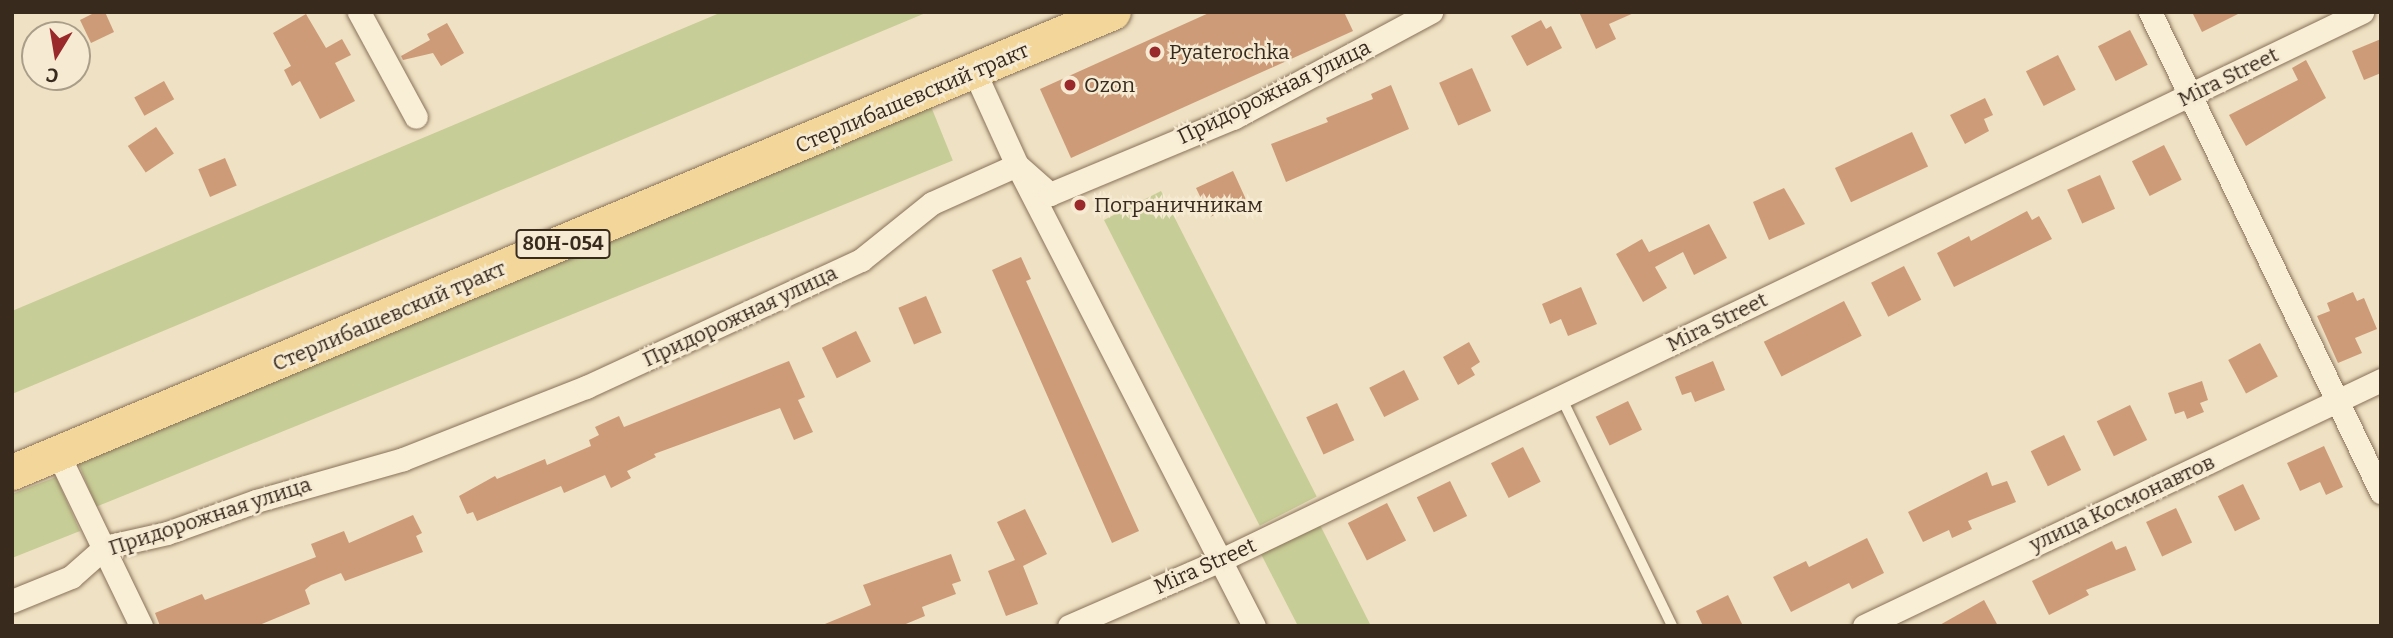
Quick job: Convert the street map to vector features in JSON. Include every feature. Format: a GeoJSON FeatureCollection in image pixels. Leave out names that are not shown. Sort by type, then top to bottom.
{"type":"FeatureCollection","features":[{"type":"Feature","properties":{"kind":"main road","name":"Стерлибашевский тракт"},"geometry":{"type":"LineString","coordinates":[[12,472],[975,73],[1113,12]]}},
{"type":"Feature","properties":{"kind":"street"},"geometry":{"type":"LineString","coordinates":[[359,12],[416,117]]}},
{"type":"Feature","properties":{"kind":"street","name":"Придорожная улица"},"geometry":{"type":"LineString","coordinates":[[12,601],[71,577],[105,547],[167,533],[256,501],[402,459],[586,387],[861,260],[932,203],[1017,165],[1050,194],[1233,118],[1431,12]]}},
{"type":"Feature","properties":{"kind":"street"},"geometry":{"type":"LineString","coordinates":[[2150,12],[2335,402],[2381,492]]}},
{"type":"Feature","properties":{"kind":"street","name":"Mira Street"},"geometry":{"type":"LineString","coordinates":[[1069,626],[1221,560],[2362,12]]}},
{"type":"Feature","properties":{"kind":"street"},"geometry":{"type":"LineString","coordinates":[[975,73],[1017,165],[1254,626]]}},
{"type":"Feature","properties":{"kind":"street","name":"улица Космонавтов"},"geometry":{"type":"LineString","coordinates":[[1864,626],[2381,380]]}},
{"type":"Feature","properties":{"kind":"street"},"geometry":{"type":"LineString","coordinates":[[58,454],[141,626]]}},
{"type":"Feature","properties":{"kind":"lane"},"geometry":{"type":"LineString","coordinates":[[1561,397],[1672,626]]}},
{"type":"Feature","properties":{"kind":"green space"},"geometry":{"type":"Polygon","coordinates":[[[722,12],[928,12],[12,394],[12,311],[722,12]]]}},
{"type":"Feature","properties":{"kind":"green space"},"geometry":{"type":"Polygon","coordinates":[[[930,104],[953,161],[96,507],[73,450],[930,104]]]}},
{"type":"Feature","properties":{"kind":"green space"},"geometry":{"type":"Polygon","coordinates":[[[1161,191],[1317,497],[1260,526],[1104,220],[1161,191]]]}},
{"type":"Feature","properties":{"kind":"green space"},"geometry":{"type":"Polygon","coordinates":[[[56,477],[80,531],[12,558],[12,494],[56,477]]]}},
{"type":"Feature","properties":{"kind":"green space"},"geometry":{"type":"Polygon","coordinates":[[[1320,525],[1371,626],[1298,626],[1261,554],[1320,525]]]}},
{"type":"Feature","properties":{"kind":"building"},"geometry":{"type":"Polygon","coordinates":[[[96,12],[105,12],[114,32],[91,43],[91,21],[80,20],[96,12]]]}},
{"type":"Feature","properties":{"kind":"building"},"geometry":{"type":"Polygon","coordinates":[[[1211,12],[1344,12],[1353,31],[1071,158],[1040,89],[1211,12]]]}},
{"type":"Feature","properties":{"kind":"building"},"geometry":{"type":"Polygon","coordinates":[[[1579,12],[1636,12],[1609,24],[1616,39],[1596,49],[1579,12]]]}},
{"type":"Feature","properties":{"kind":"building"},"geometry":{"type":"Polygon","coordinates":[[[2192,12],[2242,12],[2202,32],[2192,12]]]}},
{"type":"Feature","properties":{"kind":"building"},"geometry":{"type":"Polygon","coordinates":[[[306,14],[326,48],[342,39],[351,55],[335,63],[355,101],[320,119],[300,81],[292,86],[284,70],[291,66],[273,33],[306,14]]]}},
{"type":"Feature","properties":{"kind":"building"},"geometry":{"type":"Polygon","coordinates":[[[1541,20],[1546,29],[1551,26],[1562,48],[1527,66],[1511,36],[1541,20]]]}},
{"type":"Feature","properties":{"kind":"building"},"geometry":{"type":"Polygon","coordinates":[[[447,23],[464,53],[441,66],[433,53],[403,60],[401,56],[430,40],[427,34],[447,23]]]}},
{"type":"Feature","properties":{"kind":"building"},"geometry":{"type":"Polygon","coordinates":[[[2130,30],[2148,65],[2116,81],[2098,46],[2130,30]]]}},
{"type":"Feature","properties":{"kind":"building"},"geometry":{"type":"Polygon","coordinates":[[[2381,39],[2381,73],[2364,80],[2352,51],[2381,39]]]}},
{"type":"Feature","properties":{"kind":"building"},"geometry":{"type":"Polygon","coordinates":[[[2058,55],[2076,90],[2044,106],[2026,71],[2058,55]]]}},
{"type":"Feature","properties":{"kind":"building"},"geometry":{"type":"Polygon","coordinates":[[[2306,60],[2326,98],[2246,146],[2229,115],[2298,80],[2292,68],[2306,60]]]}},
{"type":"Feature","properties":{"kind":"building"},"geometry":{"type":"Polygon","coordinates":[[[1472,68],[1491,111],[1458,126],[1439,83],[1472,68]]]}},
{"type":"Feature","properties":{"kind":"building"},"geometry":{"type":"Polygon","coordinates":[[[164,81],[174,99],[144,116],[134,97],[164,81]]]}},
{"type":"Feature","properties":{"kind":"building"},"geometry":{"type":"Polygon","coordinates":[[[1391,85],[1409,129],[1286,182],[1271,144],[1328,122],[1326,118],[1373,99],[1371,94],[1391,85]]]}},
{"type":"Feature","properties":{"kind":"building"},"geometry":{"type":"Polygon","coordinates":[[[1985,98],[1993,115],[1984,119],[1989,131],[1965,144],[1950,115],[1985,98]]]}},
{"type":"Feature","properties":{"kind":"building"},"geometry":{"type":"Polygon","coordinates":[[[156,127],[174,154],[146,173],[128,146],[156,127]]]}},
{"type":"Feature","properties":{"kind":"building"},"geometry":{"type":"Polygon","coordinates":[[[1912,132],[1928,166],[1851,202],[1835,168],[1912,132]]]}},
{"type":"Feature","properties":{"kind":"building"},"geometry":{"type":"Polygon","coordinates":[[[2164,145],[2182,180],[2150,196],[2132,161],[2164,145]]]}},
{"type":"Feature","properties":{"kind":"building"},"geometry":{"type":"Polygon","coordinates":[[[225,158],[237,186],[210,197],[198,169],[225,158]]]}},
{"type":"Feature","properties":{"kind":"building"},"geometry":{"type":"Polygon","coordinates":[[[1233,171],[1249,206],[1232,214],[1229,208],[1210,217],[1196,188],[1233,171]]]}},
{"type":"Feature","properties":{"kind":"building"},"geometry":{"type":"Polygon","coordinates":[[[2100,175],[2115,209],[2082,223],[2067,190],[2100,175]]]}},
{"type":"Feature","properties":{"kind":"building"},"geometry":{"type":"Polygon","coordinates":[[[1784,188],[1805,224],[1769,240],[1753,202],[1784,188]]]}},
{"type":"Feature","properties":{"kind":"building"},"geometry":{"type":"Polygon","coordinates":[[[2027,211],[2032,220],[2039,216],[2052,239],[1954,287],[1937,253],[1969,236],[1971,241],[2027,211]]]}},
{"type":"Feature","properties":{"kind":"building"},"geometry":{"type":"Polygon","coordinates":[[[1709,224],[1727,258],[1694,275],[1683,252],[1655,267],[1667,288],[1643,302],[1616,254],[1642,239],[1649,252],[1709,224]]]}},
{"type":"Feature","properties":{"kind":"building"},"geometry":{"type":"Polygon","coordinates":[[[1021,257],[1031,279],[1026,281],[1139,531],[1112,543],[992,270],[1021,257]]]}},
{"type":"Feature","properties":{"kind":"building"},"geometry":{"type":"Polygon","coordinates":[[[1904,266],[1921,300],[1888,317],[1871,283],[1904,266]]]}},
{"type":"Feature","properties":{"kind":"building"},"geometry":{"type":"Polygon","coordinates":[[[1581,287],[1597,324],[1568,336],[1561,319],[1550,324],[1542,304],[1581,287]]]}},
{"type":"Feature","properties":{"kind":"building"},"geometry":{"type":"Polygon","coordinates":[[[2353,292],[2357,301],[2364,298],[2377,329],[2355,338],[2362,353],[2338,363],[2317,316],[2330,311],[2327,303],[2353,292]]]}},
{"type":"Feature","properties":{"kind":"building"},"geometry":{"type":"Polygon","coordinates":[[[926,296],[942,333],[914,345],[898,308],[926,296]]]}},
{"type":"Feature","properties":{"kind":"building"},"geometry":{"type":"Polygon","coordinates":[[[1844,301],[1862,336],[1782,377],[1764,342],[1844,301]]]}},
{"type":"Feature","properties":{"kind":"building"},"geometry":{"type":"Polygon","coordinates":[[[856,331],[871,362],[837,378],[822,348],[856,331]]]}},
{"type":"Feature","properties":{"kind":"building"},"geometry":{"type":"Polygon","coordinates":[[[1469,342],[1480,362],[1471,368],[1475,375],[1458,385],[1443,357],[1469,342]]]}},
{"type":"Feature","properties":{"kind":"building"},"geometry":{"type":"Polygon","coordinates":[[[2260,343],[2278,377],[2246,393],[2228,360],[2260,343]]]}},
{"type":"Feature","properties":{"kind":"building"},"geometry":{"type":"Polygon","coordinates":[[[789,361],[805,397],[798,400],[813,432],[794,440],[780,408],[654,454],[656,457],[627,471],[631,478],[611,488],[605,475],[564,493],[561,486],[477,521],[473,512],[467,514],[459,496],[495,476],[497,479],[545,459],[547,465],[591,446],[589,440],[599,435],[595,427],[619,416],[624,427],[789,361]]]}},
{"type":"Feature","properties":{"kind":"building"},"geometry":{"type":"Polygon","coordinates":[[[1713,361],[1725,390],[1695,402],[1691,392],[1682,395],[1675,377],[1713,361]]]}},
{"type":"Feature","properties":{"kind":"building"},"geometry":{"type":"Polygon","coordinates":[[[1404,370],[1419,399],[1384,417],[1369,388],[1404,370]]]}},
{"type":"Feature","properties":{"kind":"building"},"geometry":{"type":"Polygon","coordinates":[[[2202,381],[2208,400],[2200,403],[2204,412],[2187,419],[2184,411],[2175,414],[2168,393],[2202,381]]]}},
{"type":"Feature","properties":{"kind":"building"},"geometry":{"type":"Polygon","coordinates":[[[1628,401],[1642,430],[1610,446],[1596,417],[1628,401]]]}},
{"type":"Feature","properties":{"kind":"building"},"geometry":{"type":"Polygon","coordinates":[[[1337,403],[1354,440],[1324,455],[1306,417],[1337,403]]]}},
{"type":"Feature","properties":{"kind":"building"},"geometry":{"type":"Polygon","coordinates":[[[2130,405],[2147,440],[2114,456],[2097,421],[2130,405]]]}},
{"type":"Feature","properties":{"kind":"building"},"geometry":{"type":"Polygon","coordinates":[[[2064,435],[2081,470],[2048,486],[2031,451],[2064,435]]]}},
{"type":"Feature","properties":{"kind":"building"},"geometry":{"type":"Polygon","coordinates":[[[2324,446],[2343,487],[2326,495],[2320,482],[2300,491],[2287,463],[2324,446]]]}},
{"type":"Feature","properties":{"kind":"building"},"geometry":{"type":"Polygon","coordinates":[[[1523,447],[1541,482],[1509,498],[1491,463],[1523,447]]]}},
{"type":"Feature","properties":{"kind":"building"},"geometry":{"type":"Polygon","coordinates":[[[1987,472],[1992,486],[2007,481],[2016,502],[1968,521],[1972,529],[1952,538],[1949,530],[1923,542],[1908,512],[1987,472]]]}},
{"type":"Feature","properties":{"kind":"building"},"geometry":{"type":"Polygon","coordinates":[[[1450,481],[1467,516],[1434,532],[1417,497],[1450,481]]]}},
{"type":"Feature","properties":{"kind":"building"},"geometry":{"type":"Polygon","coordinates":[[[2243,484],[2260,519],[2235,531],[2218,496],[2243,484]]]}},
{"type":"Feature","properties":{"kind":"building"},"geometry":{"type":"Polygon","coordinates":[[[1387,503],[1406,540],[1367,560],[1348,523],[1387,503]]]}},
{"type":"Feature","properties":{"kind":"building"},"geometry":{"type":"Polygon","coordinates":[[[2176,508],[2192,542],[2162,556],[2146,522],[2176,508]]]}},
{"type":"Feature","properties":{"kind":"building"},"geometry":{"type":"Polygon","coordinates":[[[1025,509],[1047,554],[1023,566],[1038,604],[1006,616],[988,571],[1015,560],[997,522],[1025,509]]]}},
{"type":"Feature","properties":{"kind":"building"},"geometry":{"type":"Polygon","coordinates":[[[413,515],[422,533],[416,536],[423,552],[345,581],[341,573],[311,585],[305,590],[310,604],[257,626],[160,626],[155,613],[202,594],[205,600],[316,557],[311,544],[344,531],[349,543],[413,515]]]}},
{"type":"Feature","properties":{"kind":"building"},"geometry":{"type":"Polygon","coordinates":[[[1867,538],[1884,573],[1852,589],[1849,583],[1791,612],[1773,577],[1806,561],[1809,567],[1867,538]]]}},
{"type":"Feature","properties":{"kind":"building"},"geometry":{"type":"Polygon","coordinates":[[[2112,541],[2116,550],[2126,546],[2136,570],[2086,590],[2089,595],[2049,615],[2032,581],[2112,541]]]}},
{"type":"Feature","properties":{"kind":"building"},"geometry":{"type":"Polygon","coordinates":[[[951,554],[961,581],[952,584],[956,594],[922,607],[925,616],[901,626],[820,626],[871,605],[863,585],[951,554]]]}},
{"type":"Feature","properties":{"kind":"building"},"geometry":{"type":"Polygon","coordinates":[[[1728,595],[1743,626],[1703,626],[1696,611],[1728,595]]]}},
{"type":"Feature","properties":{"kind":"building"},"geometry":{"type":"Polygon","coordinates":[[[1984,600],[1998,626],[1938,626],[1984,600]]]}},
{"type":"Feature","properties":{"kind":"place","name":"Pyaterochka"},"geometry":{"type":"Point","coordinates":[1155,52]}},
{"type":"Feature","properties":{"kind":"place","name":"Ozon"},"geometry":{"type":"Point","coordinates":[1070,85]}},
{"type":"Feature","properties":{"kind":"place","name":"Пограничникам"},"geometry":{"type":"Point","coordinates":[1080,205]}}]}
